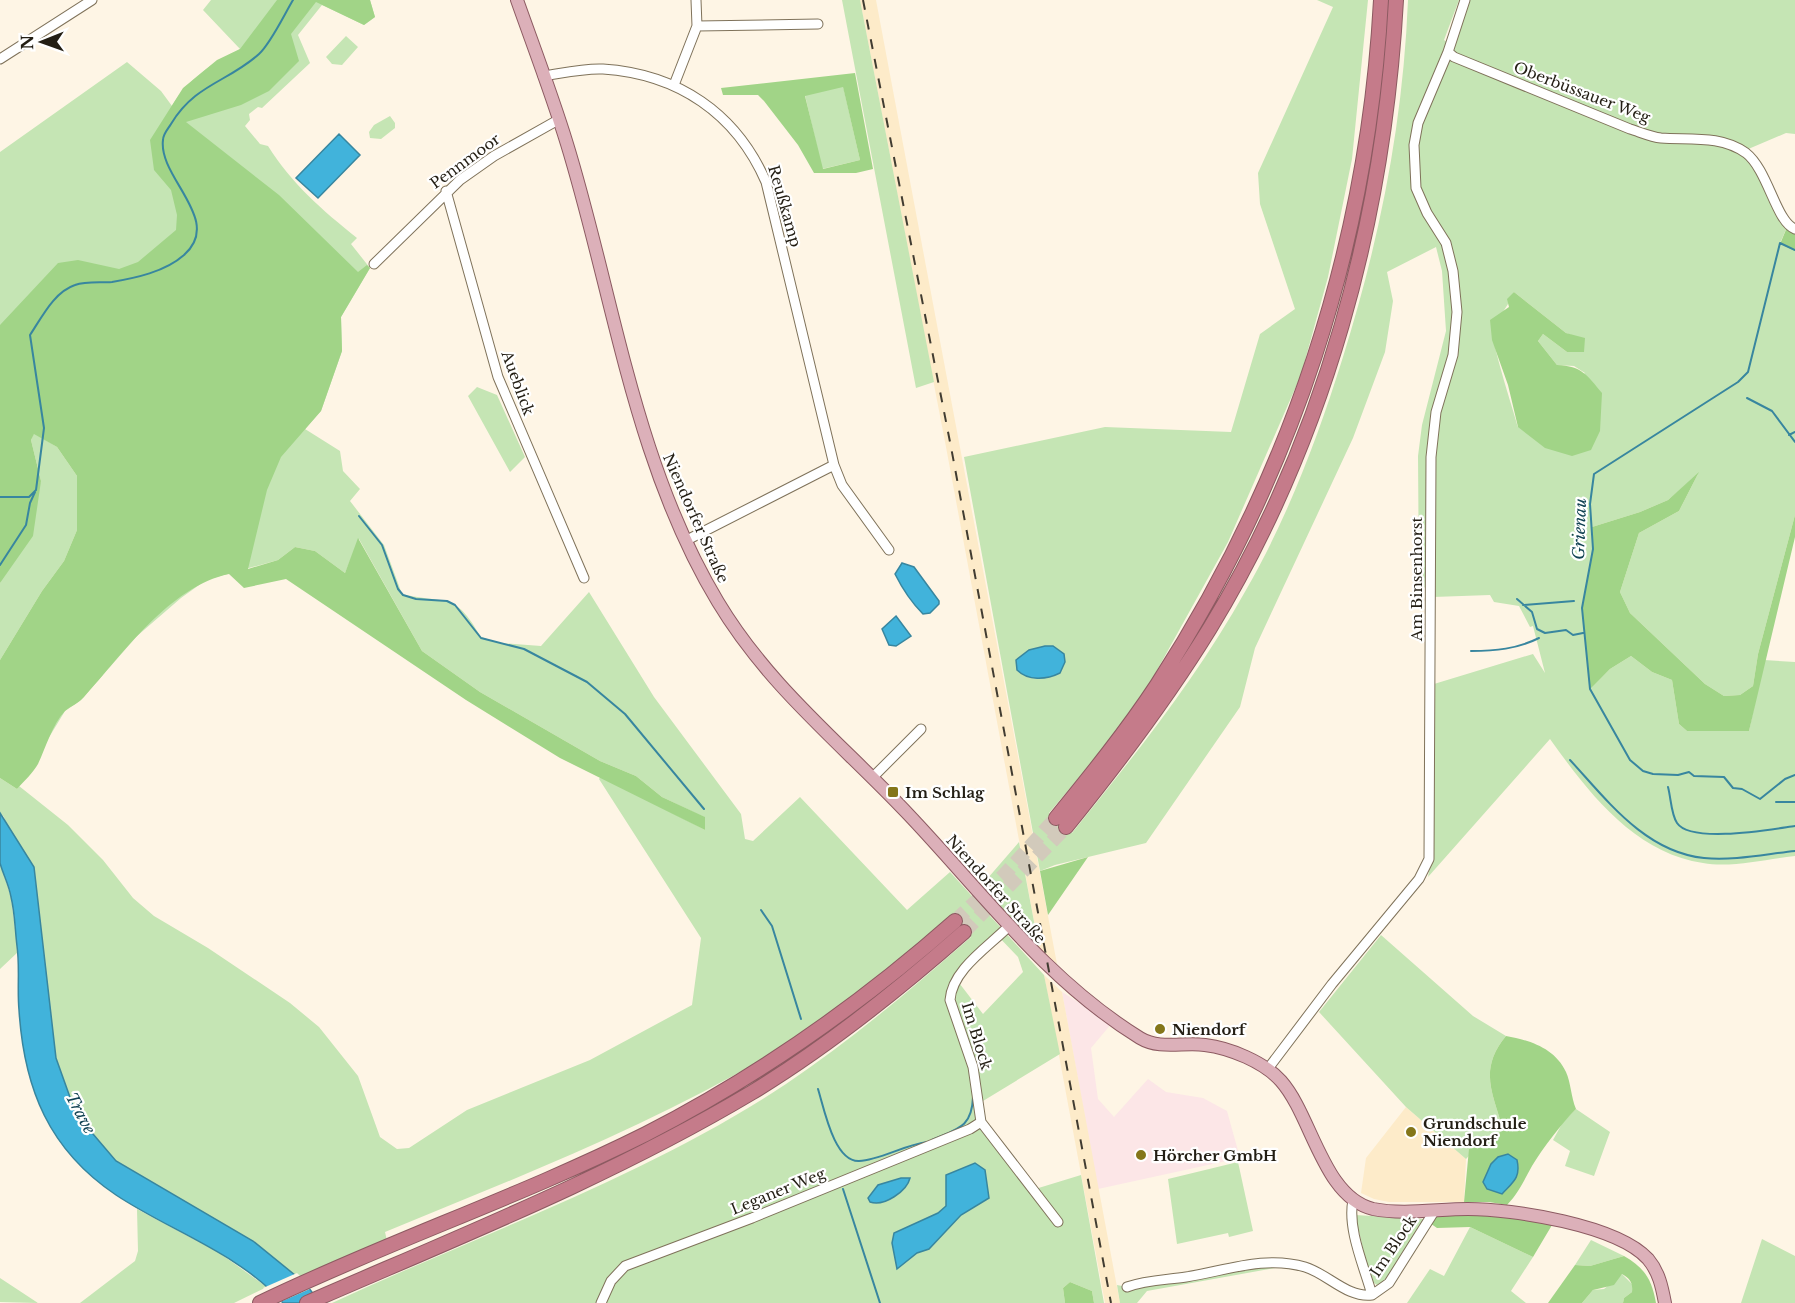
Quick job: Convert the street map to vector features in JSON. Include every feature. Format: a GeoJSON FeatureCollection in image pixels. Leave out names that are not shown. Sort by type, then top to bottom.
{"type":"FeatureCollection","features":[{"type":"Feature","properties":{"kind":"highway"},"geometry":{"type":"LineString","coordinates":[[1381,0],[1373,102],[1350,236],[1318,352],[1285,442],[1242,538],[1193,627],[1156,686],[1061,823],[1120,760],[1211,627],[1245,565],[1299,449],[1338,337],[1364,240],[1388,104],[1396,0]]}},
{"type":"Feature","properties":{"kind":"highway"},"geometry":{"type":"LineString","coordinates":[[260,1303],[399,1241],[569,1170],[644,1134],[733,1086],[795,1047],[960,927],[859,1019],[752,1092],[651,1148],[307,1303]]}},
{"type":"Feature","properties":{"kind":"main road","name":"Niendorfer Straße"},"geometry":{"type":"LineString","coordinates":[[517,0],[558,120],[638,413],[650,449],[687,540],[716,599],[745,642],[800,708],[908,814],[1008,927],[1074,990],[1146,1041],[1164,1045],[1215,1047],[1252,1060],[1268,1070]]}},
{"type":"Feature","properties":{"kind":"main road"},"geometry":{"type":"LineString","coordinates":[[1268,1070],[1281,1081],[1334,1178],[1353,1200],[1377,1210],[1512,1212],[1604,1234],[1634,1248],[1651,1262],[1658,1273],[1665,1303]]}},
{"type":"Feature","properties":{"kind":"street"},"geometry":{"type":"LineString","coordinates":[[0,59],[92,0]]}},
{"type":"Feature","properties":{"kind":"street"},"geometry":{"type":"LineString","coordinates":[[674,84],[698,26],[696,0]]}},
{"type":"Feature","properties":{"kind":"street"},"geometry":{"type":"LineString","coordinates":[[1448,52],[1465,0]]}},
{"type":"Feature","properties":{"kind":"street"},"geometry":{"type":"LineString","coordinates":[[698,26],[818,24]]}},
{"type":"Feature","properties":{"kind":"street","name":"Oberbüssauer Weg"},"geometry":{"type":"LineString","coordinates":[[1448,52],[1454,57],[1630,129],[1658,137],[1717,140],[1735,146],[1757,165],[1782,218],[1793,229]]}},
{"type":"Feature","properties":{"kind":"street","name":"Am Binsenhorst"},"geometry":{"type":"LineString","coordinates":[[1268,1070],[1332,984],[1419,879],[1429,859],[1431,457],[1436,412],[1453,355],[1457,312],[1455,287],[1446,243],[1421,202],[1416,188],[1414,145],[1418,123],[1448,52]]}},
{"type":"Feature","properties":{"kind":"street","name":"Reußkamp"},"geometry":{"type":"LineString","coordinates":[[543,75],[602,69],[635,73],[674,84],[718,112],[742,141],[764,178],[834,465],[842,485],[889,550]]}},
{"type":"Feature","properties":{"kind":"street","name":"Pennmoor"},"geometry":{"type":"LineString","coordinates":[[374,264],[446,191],[494,156],[558,120]]}},
{"type":"Feature","properties":{"kind":"street","name":"Aueblick"},"geometry":{"type":"LineString","coordinates":[[446,191],[498,377],[584,578]]}},
{"type":"Feature","properties":{"kind":"street"},"geometry":{"type":"LineString","coordinates":[[687,540],[834,465]]}},
{"type":"Feature","properties":{"kind":"street"},"geometry":{"type":"LineString","coordinates":[[872,778],[921,729]]}},
{"type":"Feature","properties":{"kind":"street","name":"Im Block"},"geometry":{"type":"LineString","coordinates":[[1008,927],[959,976],[951,990],[953,1010],[973,1066],[981,1122],[1058,1222]]}},
{"type":"Feature","properties":{"kind":"street","name":"Leganer Weg"},"geometry":{"type":"LineString","coordinates":[[601,1303],[611,1281],[625,1266],[763,1214],[970,1129],[981,1122]]}},
{"type":"Feature","properties":{"kind":"street","name":"Im Block"},"geometry":{"type":"LineString","coordinates":[[1353,1200],[1351,1212],[1353,1224],[1372,1295]]}},
{"type":"Feature","properties":{"kind":"street","name":"Im Block"},"geometry":{"type":"LineString","coordinates":[[1127,1287],[1141,1282],[1188,1277],[1245,1265],[1281,1263],[1308,1268],[1350,1291],[1372,1295],[1389,1283],[1435,1210]]}},
{"type":"Feature","properties":{"kind":"shaded area"},"geometry":{"type":"Polygon","coordinates":[[[860,0],[876,0],[1057,964],[1039,948],[860,0]]]}},
{"type":"Feature","properties":{"kind":"shaded area"},"geometry":{"type":"Polygon","coordinates":[[[1044,975],[1062,992],[1120,1303],[1105,1303],[1044,975]]]}},
{"type":"Feature","properties":{"kind":"shaded area"},"geometry":{"type":"Polygon","coordinates":[[[1062,992],[1112,1023],[1091,1048],[1098,1099],[1114,1117],[1148,1079],[1166,1092],[1203,1098],[1227,1111],[1240,1158],[1098,1189],[1062,992]]]}},
{"type":"Feature","properties":{"kind":"shaded area","name":"Grundschule Niendorf"},"geometry":{"type":"Polygon","coordinates":[[[1406,1107],[1466,1159],[1464,1202],[1389,1202],[1361,1193],[1366,1158],[1406,1107]]]}},
{"type":"Feature","properties":{"kind":"green space"},"geometry":{"type":"Polygon","coordinates":[[[211,0],[370,0],[375,17],[364,25],[322,5],[298,35],[310,63],[262,108],[258,107],[249,114],[250,120],[245,126],[260,144],[268,146],[308,196],[357,238],[351,244],[370,268],[341,317],[342,351],[321,411],[305,429],[340,451],[343,471],[360,489],[350,501],[384,545],[402,594],[449,602],[464,612],[481,637],[500,643],[541,646],[589,592],[654,697],[741,814],[745,839],[753,841],[800,797],[907,910],[950,872],[1044,975],[1060,1054],[983,1101],[982,1113],[986,1135],[1032,1190],[1081,1175],[1104,1303],[1094,1303],[1092,1291],[1070,1282],[1063,1288],[1065,1303],[332,1303],[621,1175],[733,1117],[786,1084],[881,1014],[971,937],[951,915],[867,990],[837,1012],[730,1078],[674,1107],[559,1160],[385,1232],[389,1249],[306,1284],[253,1241],[116,1161],[76,1114],[56,1058],[4,817],[0,813],[0,778],[17,789],[19,786],[68,825],[103,860],[133,898],[154,916],[208,948],[290,1003],[319,1027],[358,1076],[380,1137],[397,1149],[409,1148],[467,1110],[590,1060],[692,1005],[701,938],[599,779],[601,776],[705,830],[704,817],[662,797],[636,776],[600,761],[480,692],[422,651],[359,539],[345,573],[315,551],[295,547],[278,560],[206,580],[137,636],[81,700],[65,711],[48,739],[113,488],[19,406],[0,499],[0,152],[127,62],[161,91],[172,106],[193,80],[220,60],[240,49],[203,10],[211,0]],[[995,933],[953,975],[983,1014],[1023,972],[1018,957],[995,933]]]}},
{"type":"Feature","properties":{"kind":"green space"},"geometry":{"type":"Polygon","coordinates":[[[277,0],[370,0],[375,17],[364,25],[316,2],[291,34],[299,61],[269,91],[241,105],[186,122],[279,195],[358,272],[367,265],[370,268],[341,317],[342,351],[321,411],[281,457],[267,490],[248,569],[278,560],[295,547],[315,551],[345,573],[358,538],[422,651],[480,692],[600,761],[636,776],[662,797],[705,817],[705,830],[560,758],[466,700],[286,579],[244,588],[229,574],[207,581],[187,592],[149,624],[82,699],[60,717],[38,764],[17,789],[0,778],[0,660],[42,591],[64,561],[77,530],[77,476],[57,447],[34,434],[31,440],[41,481],[33,536],[0,583],[0,325],[58,263],[78,260],[119,269],[138,262],[176,230],[177,215],[171,190],[154,170],[150,140],[183,88],[217,60],[240,49],[277,0]]]}},
{"type":"Feature","properties":{"kind":"green space"},"geometry":{"type":"Polygon","coordinates":[[[842,0],[860,0],[934,382],[916,388],[842,0]]]}},
{"type":"Feature","properties":{"kind":"green space"},"geometry":{"type":"Polygon","coordinates":[[[1317,0],[1368,0],[1352,159],[1328,277],[1301,375],[1228,542],[1151,681],[1103,749],[1049,813],[1072,833],[1142,745],[1186,685],[1227,623],[1289,505],[1343,357],[1379,224],[1401,91],[1408,0],[1459,0],[1444,40],[1455,47],[1456,36],[1470,0],[1795,0],[1795,134],[1786,133],[1746,150],[1788,225],[1780,243],[1795,250],[1795,515],[1758,654],[1753,686],[1740,695],[1724,696],[1705,684],[1630,613],[1620,592],[1639,533],[1679,511],[1698,474],[1668,500],[1640,512],[1592,527],[1593,549],[1582,608],[1590,688],[1610,669],[1631,656],[1652,672],[1672,680],[1679,724],[1687,731],[1749,731],[1764,660],[1795,662],[1795,856],[1737,864],[1714,864],[1678,857],[1655,847],[1634,833],[1597,799],[1550,739],[1428,877],[1433,850],[1434,684],[1533,654],[1545,673],[1533,626],[1530,627],[1519,606],[1494,602],[1490,595],[1433,597],[1433,586],[1419,588],[1418,456],[1422,425],[1446,331],[1442,271],[1436,247],[1387,272],[1393,301],[1385,352],[1353,438],[1255,648],[1240,707],[1146,843],[1055,865],[1040,871],[964,457],[1105,427],[1231,432],[1260,334],[1295,309],[1260,204],[1258,173],[1333,7],[1317,0]],[[1514,292],[1493,328],[1498,359],[1518,427],[1585,373],[1574,366],[1557,365],[1538,341],[1543,334],[1567,352],[1579,338],[1566,333],[1514,292]]]}},
{"type":"Feature","properties":{"kind":"green space"},"geometry":{"type":"Polygon","coordinates":[[[346,36],[358,47],[342,65],[332,64],[326,57],[346,36]]]}},
{"type":"Feature","properties":{"kind":"green space"},"geometry":{"type":"Polygon","coordinates":[[[855,73],[873,169],[856,173],[814,173],[798,145],[758,95],[723,95],[721,88],[855,73]],[[843,87],[805,96],[823,169],[860,160],[843,87]]]}},
{"type":"Feature","properties":{"kind":"green space"},"geometry":{"type":"Polygon","coordinates":[[[843,86],[860,160],[822,169],[805,95],[843,86]]]}},
{"type":"Feature","properties":{"kind":"green space"},"geometry":{"type":"Polygon","coordinates":[[[390,116],[395,123],[395,128],[381,139],[370,138],[369,132],[374,125],[390,116]]]}},
{"type":"Feature","properties":{"kind":"green space"},"geometry":{"type":"Polygon","coordinates":[[[1788,225],[1795,229],[1795,251],[1780,244],[1788,225]]]}},
{"type":"Feature","properties":{"kind":"green space"},"geometry":{"type":"Polygon","coordinates":[[[1514,292],[1566,333],[1585,338],[1584,352],[1567,352],[1543,334],[1538,341],[1557,365],[1572,367],[1583,373],[1602,393],[1600,431],[1591,450],[1572,456],[1545,448],[1518,427],[1508,385],[1492,340],[1490,320],[1509,307],[1507,299],[1514,292]]]}},
{"type":"Feature","properties":{"kind":"green space"},"geometry":{"type":"Polygon","coordinates":[[[477,387],[497,395],[525,457],[510,472],[468,396],[477,387]]]}},
{"type":"Feature","properties":{"kind":"green space"},"geometry":{"type":"Polygon","coordinates":[[[34,433],[57,447],[77,476],[77,530],[64,561],[42,591],[0,660],[0,583],[41,481],[31,440],[34,433]]]}},
{"type":"Feature","properties":{"kind":"green space"},"geometry":{"type":"Polygon","coordinates":[[[1699,472],[1679,511],[1639,533],[1620,592],[1630,613],[1705,684],[1724,696],[1740,695],[1753,686],[1758,654],[1795,515],[1795,537],[1749,731],[1687,731],[1679,724],[1672,680],[1652,672],[1631,656],[1610,669],[1590,689],[1582,608],[1593,549],[1592,527],[1640,512],[1668,500],[1699,472]]]}},
{"type":"Feature","properties":{"kind":"green space"},"geometry":{"type":"Polygon","coordinates":[[[1019,842],[1039,948],[981,886],[1019,842]]]}},
{"type":"Feature","properties":{"kind":"green space"},"geometry":{"type":"Polygon","coordinates":[[[1088,857],[1048,915],[1040,871],[1088,857]]]}},
{"type":"Feature","properties":{"kind":"green space"},"geometry":{"type":"Polygon","coordinates":[[[0,863],[11,897],[18,952],[0,969],[0,863]]]}},
{"type":"Feature","properties":{"kind":"green space"},"geometry":{"type":"Polygon","coordinates":[[[1381,935],[1473,1016],[1506,1036],[1497,1048],[1490,1071],[1492,1093],[1503,1130],[1483,1141],[1466,1159],[1406,1107],[1319,1012],[1381,935]]]}},
{"type":"Feature","properties":{"kind":"green space"},"geometry":{"type":"Polygon","coordinates":[[[1506,1036],[1540,1046],[1555,1057],[1566,1072],[1576,1109],[1547,1144],[1507,1205],[1464,1202],[1469,1149],[1503,1130],[1492,1093],[1490,1071],[1497,1048],[1506,1036]]]}},
{"type":"Feature","properties":{"kind":"green space"},"geometry":{"type":"Polygon","coordinates":[[[1576,1109],[1610,1132],[1594,1176],[1565,1166],[1570,1151],[1553,1140],[1563,1122],[1576,1109]]]}},
{"type":"Feature","properties":{"kind":"green space"},"geometry":{"type":"Polygon","coordinates":[[[1238,1162],[1253,1231],[1229,1237],[1228,1233],[1177,1244],[1168,1179],[1238,1162]]]}},
{"type":"Feature","properties":{"kind":"green space"},"geometry":{"type":"Polygon","coordinates":[[[137,1209],[218,1252],[267,1287],[234,1303],[80,1303],[135,1261],[138,1251],[137,1209]]]}},
{"type":"Feature","properties":{"kind":"green space"},"geometry":{"type":"Polygon","coordinates":[[[1490,1210],[1555,1220],[1533,1257],[1470,1227],[1437,1228],[1424,1219],[1440,1213],[1490,1210]]]}},
{"type":"Feature","properties":{"kind":"green space"},"geometry":{"type":"Polygon","coordinates":[[[1355,1215],[1424,1219],[1384,1282],[1377,1285],[1371,1281],[1355,1215]]]}},
{"type":"Feature","properties":{"kind":"green space"},"geometry":{"type":"Polygon","coordinates":[[[1470,1227],[1533,1257],[1511,1291],[1526,1303],[1407,1303],[1430,1269],[1444,1276],[1470,1227]]]}},
{"type":"Feature","properties":{"kind":"green space"},"geometry":{"type":"Polygon","coordinates":[[[1762,1239],[1795,1256],[1795,1303],[1741,1303],[1762,1239]]]}},
{"type":"Feature","properties":{"kind":"green space"},"geometry":{"type":"Polygon","coordinates":[[[1591,1240],[1624,1256],[1590,1266],[1575,1265],[1591,1240]]]}},
{"type":"Feature","properties":{"kind":"green space"},"geometry":{"type":"Polygon","coordinates":[[[1624,1256],[1646,1275],[1656,1303],[1623,1303],[1624,1298],[1632,1292],[1632,1286],[1622,1274],[1614,1285],[1593,1290],[1582,1303],[1548,1303],[1575,1265],[1590,1266],[1624,1256]]]}},
{"type":"Feature","properties":{"kind":"green space"},"geometry":{"type":"Polygon","coordinates":[[[1286,1266],[1147,1291],[1137,1303],[1120,1303],[1117,1285],[1127,1287],[1246,1268],[1286,1266]]]}},
{"type":"Feature","properties":{"kind":"green space"},"geometry":{"type":"Polygon","coordinates":[[[1622,1274],[1633,1285],[1632,1292],[1624,1298],[1623,1303],[1582,1303],[1593,1290],[1604,1289],[1622,1274]]]}},
{"type":"Feature","properties":{"kind":"green space"},"geometry":{"type":"Polygon","coordinates":[[[0,1278],[38,1303],[0,1302],[0,1278]]]}},
{"type":"Feature","properties":{"kind":"green space"},"geometry":{"type":"Polygon","coordinates":[[[1070,1282],[1092,1291],[1094,1303],[1065,1303],[1063,1288],[1070,1282]]]}},
{"type":"Feature","properties":{"kind":"water"},"geometry":{"type":"Polygon","coordinates":[[[339,134],[360,155],[318,198],[296,178],[339,134]]]}},
{"type":"Feature","properties":{"kind":"water"},"geometry":{"type":"Polygon","coordinates":[[[902,563],[914,567],[939,601],[930,613],[923,614],[911,600],[895,574],[902,563]]]}},
{"type":"Feature","properties":{"kind":"water"},"geometry":{"type":"Polygon","coordinates":[[[896,616],[911,636],[896,646],[889,645],[882,629],[896,616]]]}},
{"type":"Feature","properties":{"kind":"water"},"geometry":{"type":"Polygon","coordinates":[[[1053,646],[1064,654],[1065,662],[1060,673],[1049,677],[1032,678],[1017,670],[1016,660],[1029,650],[1053,646]]]}},
{"type":"Feature","properties":{"kind":"water"},"geometry":{"type":"Polygon","coordinates":[[[0,813],[34,867],[56,1058],[76,1114],[116,1161],[253,1241],[306,1284],[320,1303],[283,1303],[265,1285],[225,1256],[116,1195],[73,1158],[57,1138],[34,1091],[22,1039],[14,915],[10,893],[0,863],[0,813]]]}},
{"type":"Feature","properties":{"kind":"water"},"geometry":{"type":"Polygon","coordinates":[[[1508,1154],[1517,1160],[1517,1176],[1502,1194],[1487,1189],[1483,1182],[1491,1164],[1498,1157],[1508,1154]]]}},
{"type":"Feature","properties":{"kind":"water"},"geometry":{"type":"Polygon","coordinates":[[[975,1163],[985,1170],[989,1198],[961,1215],[929,1249],[917,1253],[897,1269],[892,1243],[894,1233],[938,1213],[946,1206],[946,1175],[975,1163]]]}},
{"type":"Feature","properties":{"kind":"water"},"geometry":{"type":"Polygon","coordinates":[[[901,1178],[910,1178],[900,1193],[882,1202],[870,1202],[868,1198],[878,1185],[901,1178]]]}},
{"type":"Feature","properties":{"kind":"pier"},"geometry":{"type":"Polygon","coordinates":[[[297,1273],[312,1288],[278,1303],[263,1288],[297,1273]]]}},
{"type":"Feature","properties":{"kind":"waterway"},"geometry":{"type":"LineString","coordinates":[[0,497],[29,497],[36,490],[44,428],[30,335],[49,306],[68,288],[84,283],[112,282],[140,276],[168,266],[184,255],[194,242],[197,228],[194,213],[164,154],[164,136],[180,111],[191,100],[264,49],[293,0]]}},
{"type":"Feature","properties":{"kind":"waterway","name":"Grienau"},"geometry":{"type":"LineString","coordinates":[[1795,250],[1780,243],[1748,372],[1738,382],[1594,474],[1590,504],[1593,549],[1582,608],[1590,689],[1630,760],[1643,771],[1653,774],[1678,775],[1689,772],[1694,776],[1724,777],[1733,788],[1742,789],[1760,799],[1785,779],[1795,775]]}},
{"type":"Feature","properties":{"kind":"waterway"},"geometry":{"type":"LineString","coordinates":[[1747,398],[1772,411],[1795,442]]}},
{"type":"Feature","properties":{"kind":"waterway"},"geometry":{"type":"LineString","coordinates":[[1789,435],[1795,432]]}},
{"type":"Feature","properties":{"kind":"waterway"},"geometry":{"type":"LineString","coordinates":[[0,565],[26,525],[30,503],[35,492]]}},
{"type":"Feature","properties":{"kind":"waterway"},"geometry":{"type":"LineString","coordinates":[[359,516],[382,545],[398,589],[403,595],[416,599],[447,601],[455,605],[481,638],[524,649],[587,682],[625,714],[704,809]]}},
{"type":"Feature","properties":{"kind":"waterway"},"geometry":{"type":"LineString","coordinates":[[1517,599],[1532,612],[1537,629],[1545,633],[1566,630],[1573,635],[1583,633]]}},
{"type":"Feature","properties":{"kind":"waterway"},"geometry":{"type":"LineString","coordinates":[[1523,605],[1574,601]]}},
{"type":"Feature","properties":{"kind":"waterway"},"geometry":{"type":"LineString","coordinates":[[1471,651],[1506,649],[1539,638]]}},
{"type":"Feature","properties":{"kind":"waterway"},"geometry":{"type":"LineString","coordinates":[[1570,760],[1629,822],[1663,846],[1683,854],[1726,859],[1795,851]]}},
{"type":"Feature","properties":{"kind":"waterway"},"geometry":{"type":"LineString","coordinates":[[1668,787],[1672,811],[1677,823],[1685,829],[1698,833],[1733,834],[1795,826]]}},
{"type":"Feature","properties":{"kind":"waterway"},"geometry":{"type":"LineString","coordinates":[[1776,802],[1795,802]]}},
{"type":"Feature","properties":{"kind":"waterway"},"geometry":{"type":"LineString","coordinates":[[761,910],[772,926],[801,1019]]}},
{"type":"Feature","properties":{"kind":"waterway"},"geometry":{"type":"LineString","coordinates":[[818,1089],[831,1132],[843,1153],[850,1159],[867,1160],[927,1142]]}},
{"type":"Feature","properties":{"kind":"waterway"},"geometry":{"type":"LineString","coordinates":[[932,1140],[962,1126],[970,1115],[973,1097]]}},
{"type":"Feature","properties":{"kind":"waterway"},"geometry":{"type":"LineString","coordinates":[[843,1189],[880,1303]]}},
{"type":"Feature","properties":{"kind":"tunnel"},"geometry":{"type":"LineString","coordinates":[[955,921],[1004,875],[1056,818]]}},
{"type":"Feature","properties":{"kind":"tunnel"},"geometry":{"type":"LineString","coordinates":[[964,932],[1066,827]]}},
{"type":"Feature","properties":{"kind":"railway"},"geometry":{"type":"LineString","coordinates":[[863,0],[951,447],[1111,1303]]}},
{"type":"Feature","properties":{"kind":"place","name":"Im Schlag"},"geometry":{"type":"Point","coordinates":[893,792]}},
{"type":"Feature","properties":{"kind":"place","name":"Niendorf"},"geometry":{"type":"Point","coordinates":[1160,1029]}},
{"type":"Feature","properties":{"kind":"place","name":"Grundschule Niendorf"},"geometry":{"type":"Point","coordinates":[1411,1132]}},
{"type":"Feature","properties":{"kind":"place","name":"Hörcher GmbH"},"geometry":{"type":"Point","coordinates":[1141,1155]}},
{"type":"Feature","properties":{"kind":"water label","name":"Trave"},"geometry":{"type":"Point","coordinates":[81,1113]}}]}
